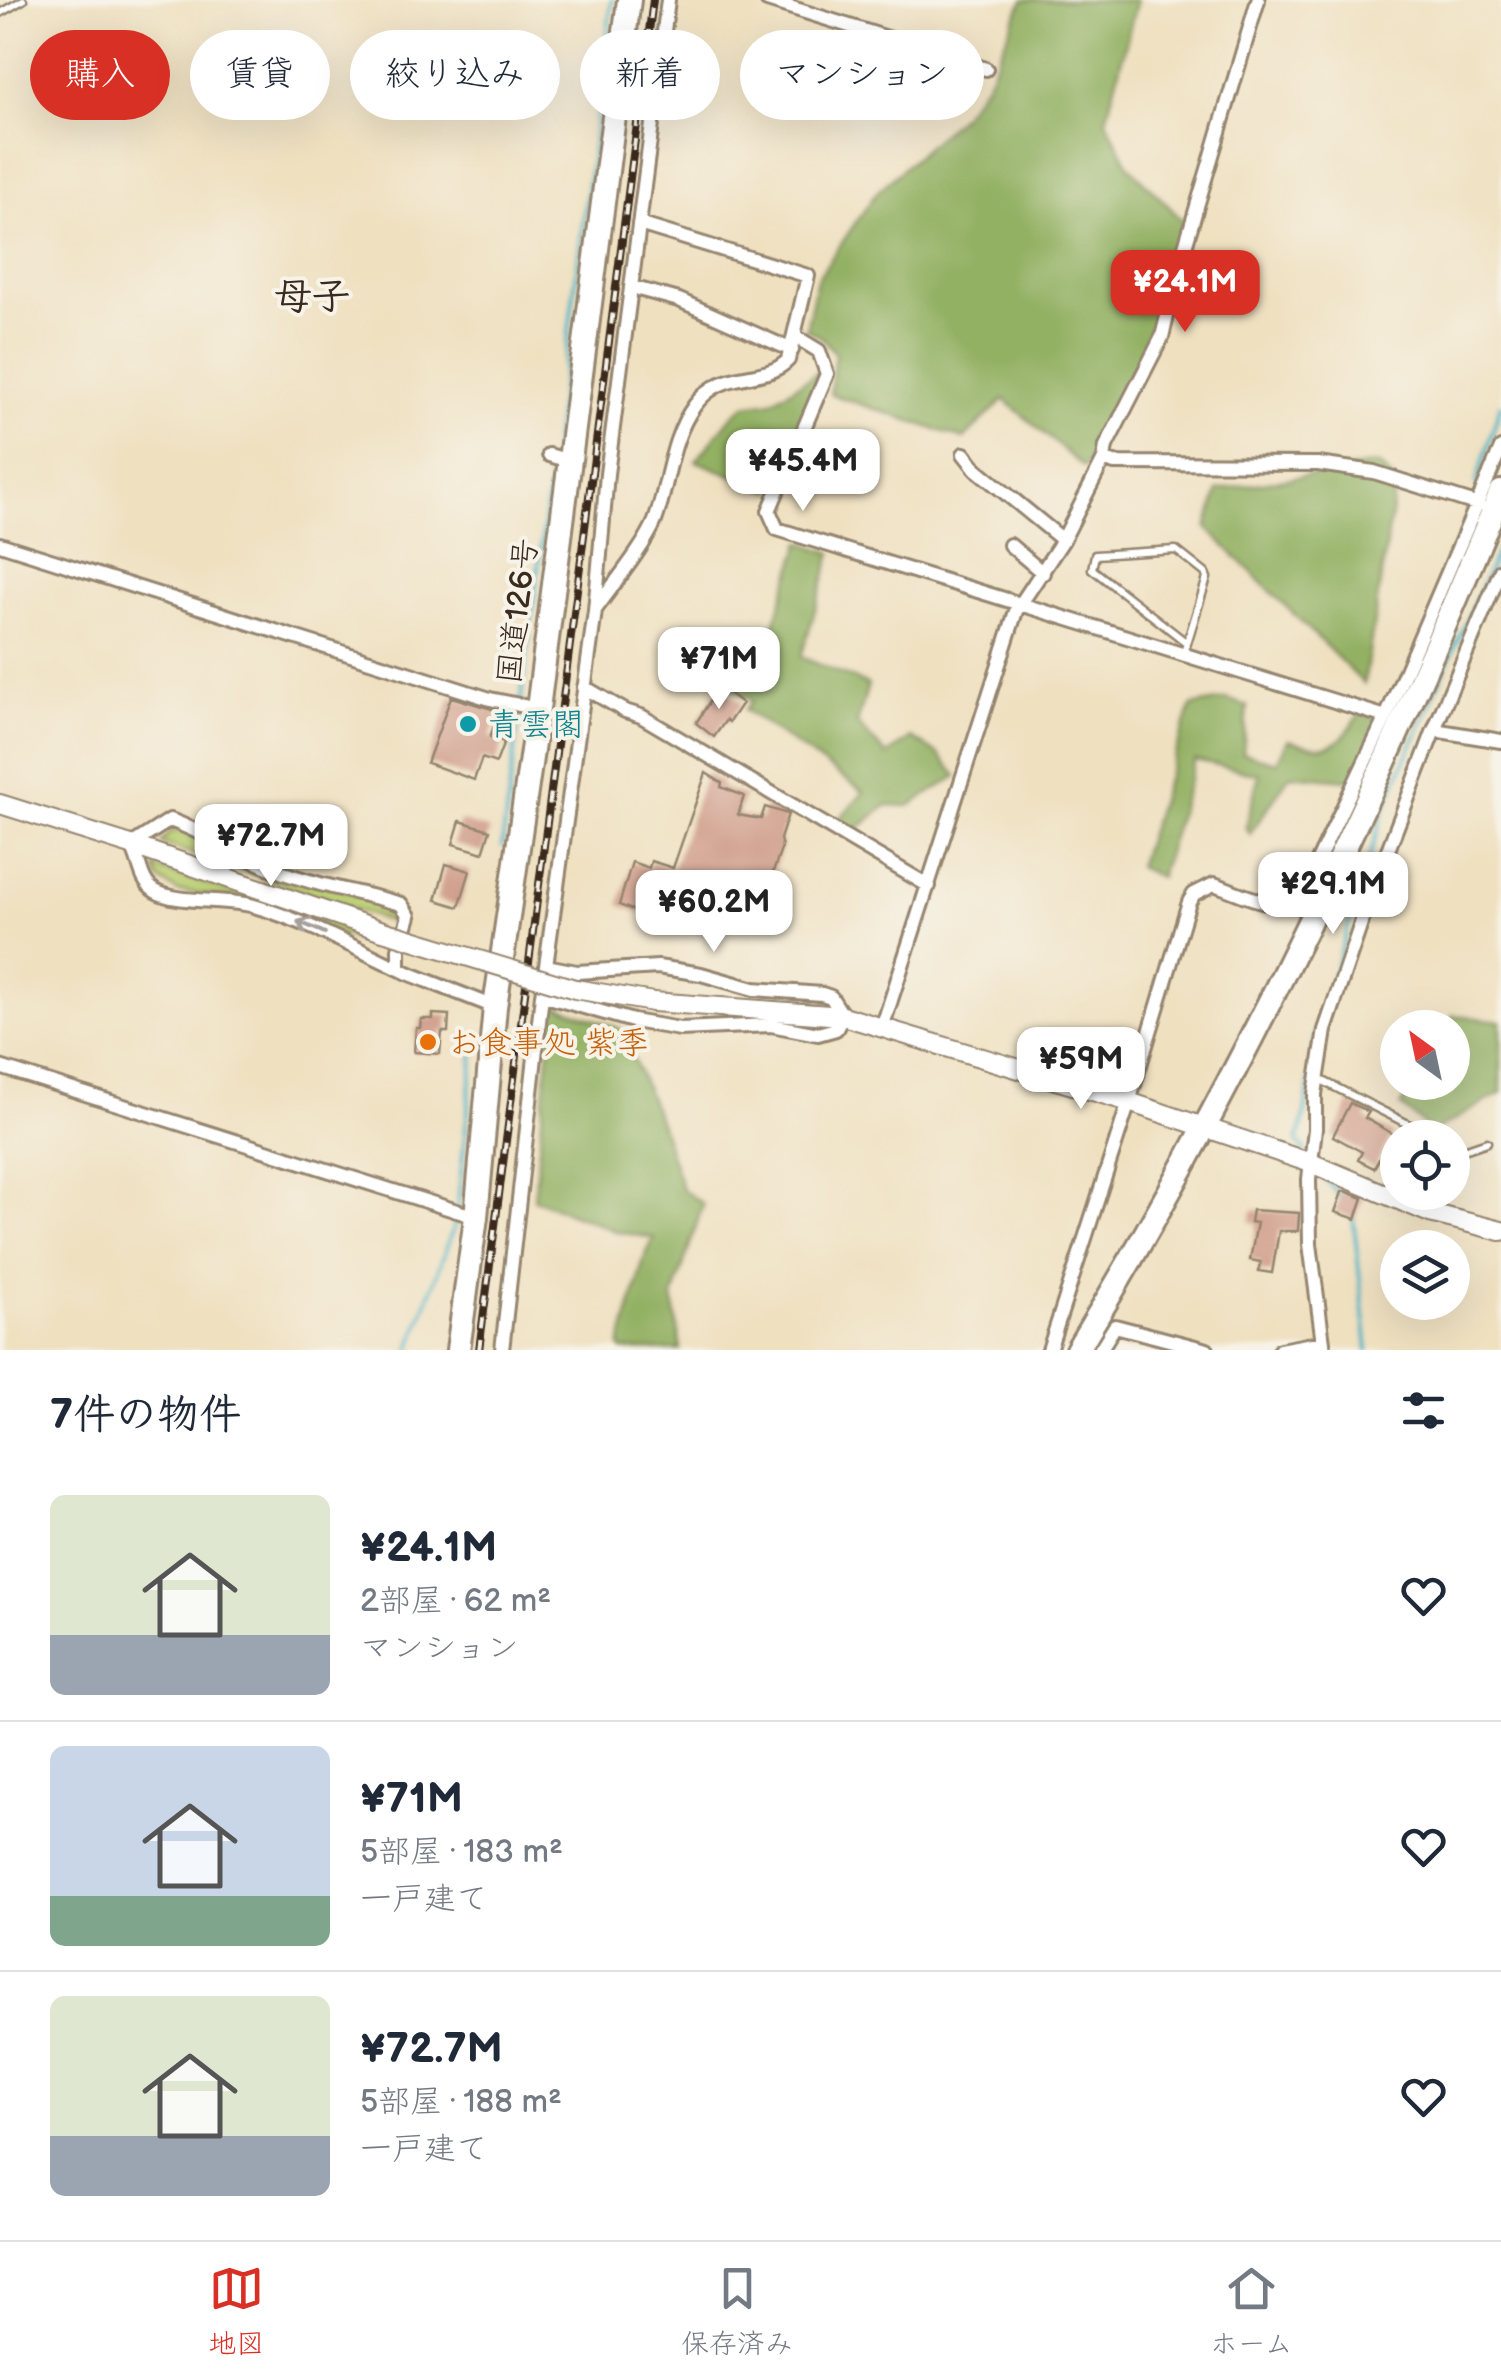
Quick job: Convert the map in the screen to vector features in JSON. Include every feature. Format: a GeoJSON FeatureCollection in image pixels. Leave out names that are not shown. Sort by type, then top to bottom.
{"type":"FeatureCollection","features":[{"type":"Feature","properties":{"kind":"highway","name":"国道126号"},"geometry":{"type":"LineString","coordinates":[[458,1350],[462,1213],[502,961],[526,707],[559,458],[629,0]]}},
{"type":"Feature","properties":{"kind":"highway"},"geometry":{"type":"LineString","coordinates":[[1077,1350],[1143,1242],[1205,1126],[1388,759],[1501,492]]}},
{"type":"Feature","properties":{"kind":"street"},"geometry":{"type":"LineString","coordinates":[[502,1350],[542,994],[594,611],[607,474],[668,0]]}},
{"type":"Feature","properties":{"kind":"street"},"geometry":{"type":"LineString","coordinates":[[767,0],[804,6],[986,70]]}},
{"type":"Feature","properties":{"kind":"street"},"geometry":{"type":"LineString","coordinates":[[882,1028],[1019,604],[1064,540],[1104,459],[1106,446],[1162,337],[1258,0]]}},
{"type":"Feature","properties":{"kind":"street"},"geometry":{"type":"LineString","coordinates":[[594,611],[654,524],[682,425],[696,403],[723,381],[780,369],[794,343],[808,276],[639,224]]}},
{"type":"Feature","properties":{"kind":"street"},"geometry":{"type":"LineString","coordinates":[[631,287],[818,351],[827,374],[769,511],[778,528],[1019,604],[1185,648],[1386,718]]}},
{"type":"Feature","properties":{"kind":"street"},"geometry":{"type":"LineString","coordinates":[[1049,1350],[1194,894],[1214,884],[1276,905],[1288,904],[1300,896],[1386,718],[1501,448]]}},
{"type":"Feature","properties":{"kind":"street"},"geometry":{"type":"LineString","coordinates":[[964,454],[976,469],[1064,540]]}},
{"type":"Feature","properties":{"kind":"street"},"geometry":{"type":"LineString","coordinates":[[1104,459],[1114,463],[1337,467],[1374,472],[1479,505]]}},
{"type":"Feature","properties":{"kind":"street"},"geometry":{"type":"LineString","coordinates":[[0,544],[526,707]]}},
{"type":"Feature","properties":{"kind":"street"},"geometry":{"type":"LineString","coordinates":[[1010,545],[1043,573]]}},
{"type":"Feature","properties":{"kind":"street"},"geometry":{"type":"LineString","coordinates":[[1280,1350],[1324,1346],[1310,1244],[1316,1078],[1325,1030],[1434,730],[1500,578]]}},
{"type":"Feature","properties":{"kind":"street"},"geometry":{"type":"LineString","coordinates":[[584,687],[641,716],[929,886]]}},
{"type":"Feature","properties":{"kind":"street"},"geometry":{"type":"LineString","coordinates":[[1434,730],[1501,740]]}},
{"type":"Feature","properties":{"kind":"street"},"geometry":{"type":"LineString","coordinates":[[0,804],[383,931],[576,990],[653,1002],[843,1016],[1205,1126],[1311,1163],[1430,1213],[1501,1231]]}},
{"type":"Feature","properties":{"kind":"street"},"geometry":{"type":"LineString","coordinates":[[131,845],[170,820],[210,834],[265,866],[401,904],[409,916],[399,948],[399,969]]}},
{"type":"Feature","properties":{"kind":"street"},"geometry":{"type":"LineString","coordinates":[[131,845],[144,882],[156,892],[174,899],[235,901],[258,907],[495,1007]]}},
{"type":"Feature","properties":{"kind":"street"},"geometry":{"type":"LineString","coordinates":[[502,961],[578,972],[658,966],[754,989],[822,994],[831,997],[843,1016]]}},
{"type":"Feature","properties":{"kind":"street"},"geometry":{"type":"LineString","coordinates":[[542,994],[634,1021],[680,1029],[770,1025],[818,1034],[836,1028],[843,1016]]}},
{"type":"Feature","properties":{"kind":"street"},"geometry":{"type":"LineString","coordinates":[[0,1067],[462,1213]]}},
{"type":"Feature","properties":{"kind":"street"},"geometry":{"type":"LineString","coordinates":[[1100,1350],[1115,1326],[1207,1350]]}},
{"type":"Feature","properties":{"kind":"lane"},"geometry":{"type":"LineString","coordinates":[[0,13],[23,0]]}},
{"type":"Feature","properties":{"kind":"lane"},"geometry":{"type":"LineString","coordinates":[[1176,550],[1205,573],[1207,578],[1185,648],[1092,568],[1095,555],[1176,550]]}},
{"type":"Feature","properties":{"kind":"lane"},"geometry":{"type":"LineString","coordinates":[[1316,1078],[1400,1120]]}},
{"type":"Feature","properties":{"kind":"lane"},"geometry":{"type":"LineString","coordinates":[[1470,1148],[1486,1142]]}},
{"type":"Feature","properties":{"kind":"green space"},"geometry":{"type":"Polygon","coordinates":[[[1023,0],[1137,0],[1106,120],[1129,166],[1189,227],[1139,360],[1084,468],[1004,399],[964,439],[830,394],[835,353],[821,337],[806,329],[817,279],[876,193],[957,120],[984,120],[987,82],[1023,0]]]}},
{"type":"Feature","properties":{"kind":"green space"},"geometry":{"type":"Polygon","coordinates":[[[818,372],[819,385],[771,491],[696,461],[745,405],[772,401],[818,372]]]}},
{"type":"Feature","properties":{"kind":"green space"},"geometry":{"type":"Polygon","coordinates":[[[1377,464],[1396,483],[1364,684],[1207,528],[1218,490],[1377,464]]]}},
{"type":"Feature","properties":{"kind":"green space"},"geometry":{"type":"Polygon","coordinates":[[[801,542],[832,553],[801,657],[868,685],[857,724],[887,755],[911,738],[938,754],[957,776],[909,806],[887,805],[853,833],[837,821],[864,792],[745,710],[752,701],[714,677],[739,636],[766,649],[801,542]]]}},
{"type":"Feature","properties":{"kind":"green space"},"geometry":{"type":"Polygon","coordinates":[[[1227,699],[1247,706],[1243,753],[1277,762],[1288,740],[1314,746],[1339,741],[1361,712],[1397,726],[1370,782],[1290,775],[1250,834],[1246,827],[1259,774],[1195,760],[1160,877],[1138,867],[1191,706],[1227,699]]]}},
{"type":"Feature","properties":{"kind":"green space"},"geometry":{"type":"Polygon","coordinates":[[[181,830],[387,906],[396,920],[394,923],[161,843],[170,832],[181,830]]]}},
{"type":"Feature","properties":{"kind":"green space"},"geometry":{"type":"Polygon","coordinates":[[[155,868],[387,939],[376,946],[234,898],[177,891],[158,879],[155,868]]]}},
{"type":"Feature","properties":{"kind":"green space"},"geometry":{"type":"Polygon","coordinates":[[[553,1004],[621,1029],[661,1125],[682,1189],[703,1204],[673,1297],[681,1350],[622,1350],[620,1346],[644,1259],[654,1238],[618,1232],[534,1199],[553,1004]]]}},
{"type":"Feature","properties":{"kind":"green space"},"geometry":{"type":"Polygon","coordinates":[[[1470,1017],[1501,1021],[1501,1093],[1454,1120],[1418,1120],[1401,1106],[1405,1100],[1470,1100],[1470,1017]]]}},
{"type":"Feature","properties":{"kind":"building"},"geometry":{"type":"Polygon","coordinates":[[[722,688],[742,703],[714,737],[696,723],[722,688]]]}},
{"type":"Feature","properties":{"kind":"building","name":"青雲閣"},"geometry":{"type":"Polygon","coordinates":[[[451,697],[499,711],[490,737],[504,742],[496,763],[482,758],[474,780],[427,763],[451,697]]]}},
{"type":"Feature","properties":{"kind":"building"},"geometry":{"type":"Polygon","coordinates":[[[706,773],[722,783],[721,787],[744,796],[738,815],[761,819],[765,807],[788,814],[780,839],[782,847],[760,909],[724,897],[713,898],[705,921],[688,914],[681,929],[619,905],[632,862],[649,868],[651,861],[673,868],[706,773]]]}},
{"type":"Feature","properties":{"kind":"building"},"geometry":{"type":"Polygon","coordinates":[[[460,821],[490,830],[483,853],[453,844],[460,821]]]}},
{"type":"Feature","properties":{"kind":"building"},"geometry":{"type":"Polygon","coordinates":[[[446,864],[470,871],[459,907],[436,900],[446,864]]]}},
{"type":"Feature","properties":{"kind":"building","name":"お食事処 紫季"},"geometry":{"type":"Polygon","coordinates":[[[433,1014],[449,1015],[440,1054],[414,1052],[416,1028],[420,1028],[421,1019],[433,1019],[433,1014]]]}},
{"type":"Feature","properties":{"kind":"building"},"geometry":{"type":"Polygon","coordinates":[[[1350,1103],[1369,1112],[1365,1118],[1380,1127],[1380,1157],[1374,1168],[1358,1160],[1362,1152],[1333,1136],[1350,1103]]]}},
{"type":"Feature","properties":{"kind":"building"},"geometry":{"type":"Polygon","coordinates":[[[1345,1191],[1363,1198],[1356,1219],[1335,1212],[1345,1191]]]}},
{"type":"Feature","properties":{"kind":"building"},"geometry":{"type":"Polygon","coordinates":[[[1252,1210],[1299,1213],[1298,1231],[1279,1231],[1272,1273],[1259,1271],[1261,1262],[1250,1260],[1257,1223],[1250,1222],[1252,1210]]]}},
{"type":"Feature","properties":{"kind":"waterway"},"geometry":{"type":"LineString","coordinates":[[502,846],[612,0]]}},
{"type":"Feature","properties":{"kind":"waterway"},"geometry":{"type":"LineString","coordinates":[[1476,484],[1501,404]]}},
{"type":"Feature","properties":{"kind":"waterway"},"geometry":{"type":"LineString","coordinates":[[1306,1152],[1297,1140],[1316,1033],[1385,806],[1498,549]]}},
{"type":"Feature","properties":{"kind":"waterway"},"geometry":{"type":"LineString","coordinates":[[410,1350],[456,1220],[475,1043]]}},
{"type":"Feature","properties":{"kind":"waterway"},"geometry":{"type":"LineString","coordinates":[[1323,1176],[1342,1199]]}},
{"type":"Feature","properties":{"kind":"waterway"},"geometry":{"type":"LineString","coordinates":[[1353,1216],[1368,1350]]}},
{"type":"Feature","properties":{"kind":"railway"},"geometry":{"type":"LineString","coordinates":[[479,1350],[653,0]]}},
{"type":"Feature","properties":{"kind":"place","name":"青雲閣"},"geometry":{"type":"Point","coordinates":[468,724]}},
{"type":"Feature","properties":{"kind":"place","name":"お食事処 紫季"},"geometry":{"type":"Point","coordinates":[428,1042]}},
{"type":"Feature","properties":{"kind":"district","name":"母子"},"geometry":{"type":"Point","coordinates":[312,296]}}]}
